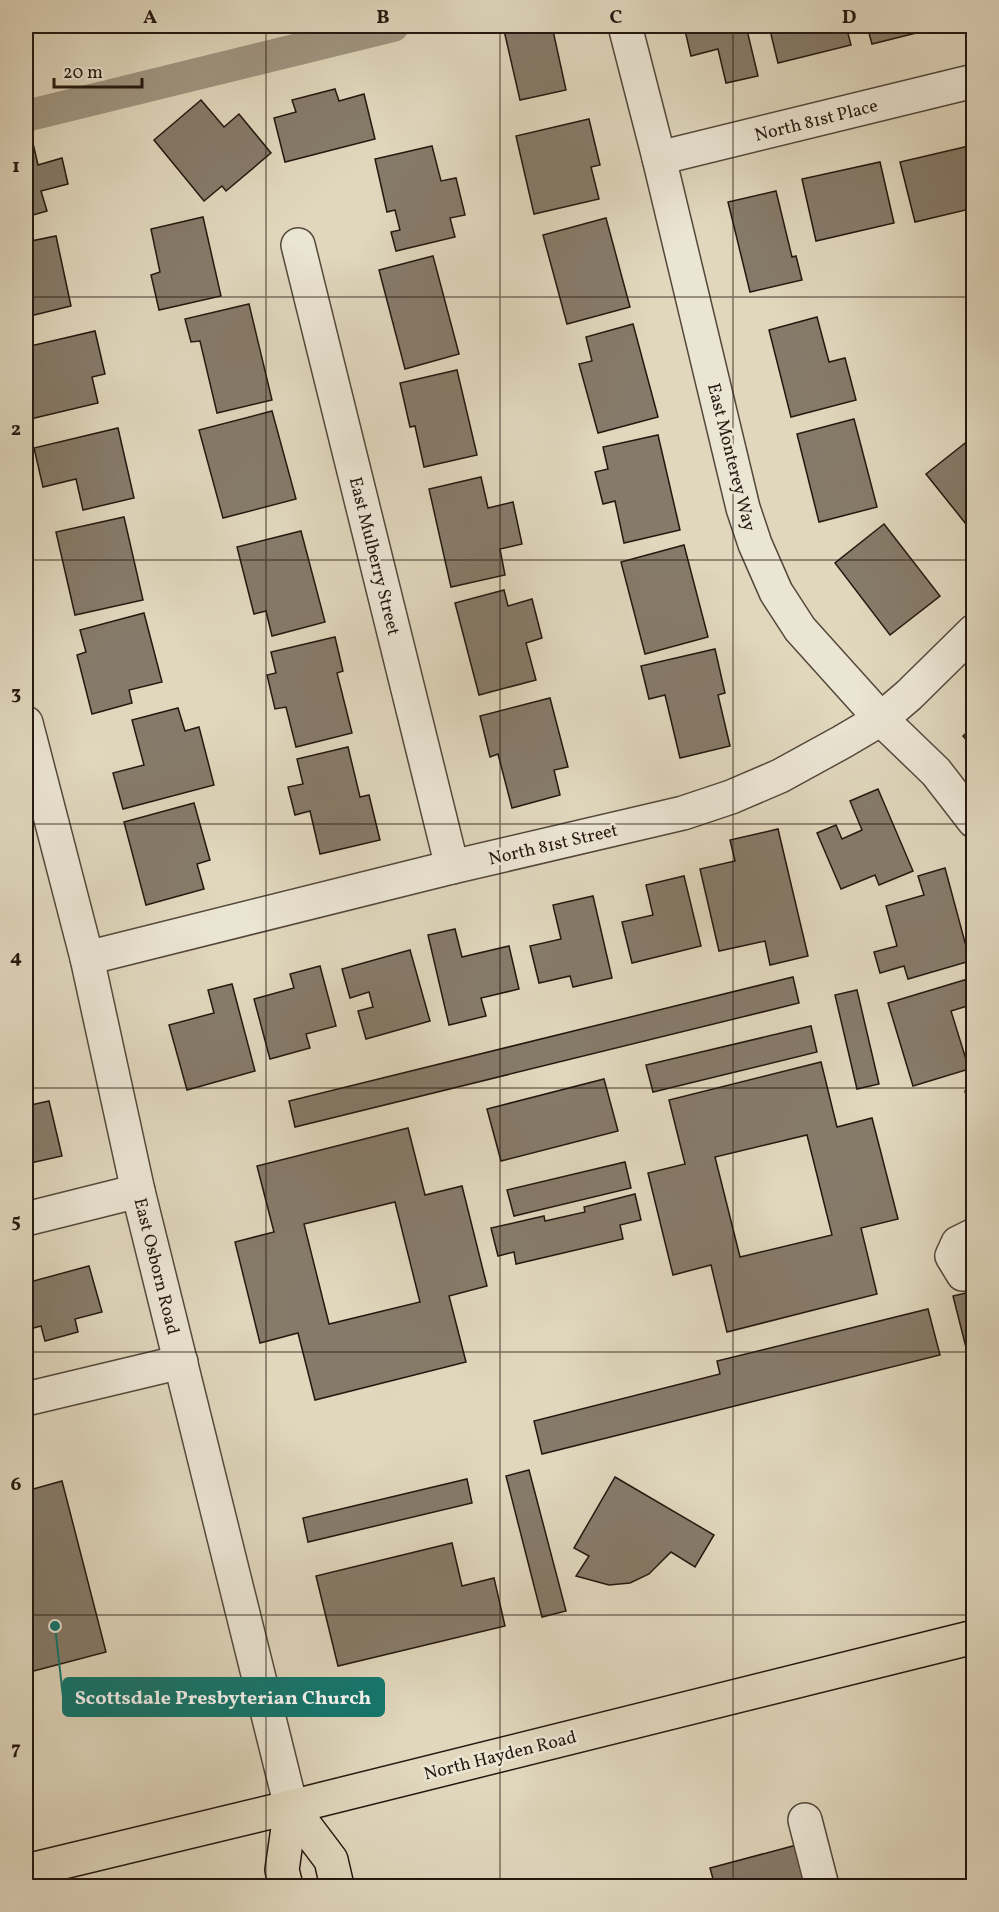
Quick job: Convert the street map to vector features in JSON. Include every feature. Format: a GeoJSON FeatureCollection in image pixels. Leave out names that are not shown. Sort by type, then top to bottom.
{"type":"FeatureCollection","features":[{"type":"Feature","properties":{"kind":"main road","name":"North Hayden Road"},"geometry":{"type":"LineString","coordinates":[[40,1875],[291,1808],[974,1637]]}},
{"type":"Feature","properties":{"kind":"main road","name":"East Osborn Road"},"geometry":{"type":"LineString","coordinates":[[286,1887],[282,1870],[291,1808]]}},
{"type":"Feature","properties":{"kind":"main road","name":"East Osborn Road"},"geometry":{"type":"LineString","coordinates":[[291,1808],[331,1860],[337,1887]]}},
{"type":"Feature","properties":{"kind":"street","name":"East Monterey Way"},"geometry":{"type":"LineString","coordinates":[[625,26],[743,508],[755,544],[777,592],[800,629],[880,718],[936,772],[974,821]]}},
{"type":"Feature","properties":{"kind":"street","name":"North 81st Place"},"geometry":{"type":"LineString","coordinates":[[659,158],[974,81]]}},
{"type":"Feature","properties":{"kind":"street","name":"East Mulberry Street"},"geometry":{"type":"LineString","coordinates":[[298,245],[452,867]]}},
{"type":"Feature","properties":{"kind":"street","name":"North 81st Street"},"geometry":{"type":"LineString","coordinates":[[87,958],[452,867],[683,813],[730,797],[780,776],[846,740],[880,718],[909,695],[974,631]]}},
{"type":"Feature","properties":{"kind":"street","name":"East Osborn Road"},"geometry":{"type":"LineString","coordinates":[[26,723],[87,958],[138,1191],[291,1808]]}},
{"type":"Feature","properties":{"kind":"street"},"geometry":{"type":"LineString","coordinates":[[26,1219],[138,1191]]}},
{"type":"Feature","properties":{"kind":"street"},"geometry":{"type":"LineString","coordinates":[[974,1235],[958,1243],[952,1256],[963,1274],[974,1273]]}},
{"type":"Feature","properties":{"kind":"street"},"geometry":{"type":"LineString","coordinates":[[26,1399],[181,1362]]}},
{"type":"Feature","properties":{"kind":"street"},"geometry":{"type":"LineString","coordinates":[[805,1820],[822,1887]]}},
{"type":"Feature","properties":{"kind":"building"},"geometry":{"type":"Polygon","coordinates":[[[503,26],[552,26],[566,90],[520,100],[503,26]]]}},
{"type":"Feature","properties":{"kind":"building"},"geometry":{"type":"Polygon","coordinates":[[[684,26],[746,26],[758,76],[726,83],[718,49],[691,56],[684,26]]]}},
{"type":"Feature","properties":{"kind":"building"},"geometry":{"type":"Polygon","coordinates":[[[769,26],[846,26],[851,45],[778,63],[769,26]]]}},
{"type":"Feature","properties":{"kind":"building"},"geometry":{"type":"Polygon","coordinates":[[[867,26],[944,26],[872,44],[867,26]]]}},
{"type":"Feature","properties":{"kind":"building"},"geometry":{"type":"Polygon","coordinates":[[[335,89],[339,101],[364,94],[375,139],[285,162],[274,118],[296,112],[292,100],[335,89]]]}},
{"type":"Feature","properties":{"kind":"building"},"geometry":{"type":"Polygon","coordinates":[[[201,100],[224,127],[239,114],[271,153],[226,191],[222,186],[204,201],[154,140],[201,100]]]}},
{"type":"Feature","properties":{"kind":"building"},"geometry":{"type":"Polygon","coordinates":[[[589,119],[600,165],[591,167],[599,199],[534,214],[516,136],[589,119]]]}},
{"type":"Feature","properties":{"kind":"building"},"geometry":{"type":"Polygon","coordinates":[[[32,139],[38,165],[62,158],[68,184],[41,191],[47,211],[26,217],[26,141],[32,139]]]}},
{"type":"Feature","properties":{"kind":"building"},"geometry":{"type":"Polygon","coordinates":[[[432,146],[441,181],[456,178],[465,215],[450,218],[455,237],[396,251],[391,232],[400,230],[395,210],[387,212],[375,159],[432,146]]]}},
{"type":"Feature","properties":{"kind":"building"},"geometry":{"type":"Polygon","coordinates":[[[969,146],[974,166],[974,208],[915,222],[900,162],[969,146]]]}},
{"type":"Feature","properties":{"kind":"building"},"geometry":{"type":"Polygon","coordinates":[[[880,162],[894,223],[816,241],[802,179],[880,162]]]}},
{"type":"Feature","properties":{"kind":"building"},"geometry":{"type":"Polygon","coordinates":[[[776,191],[792,257],[796,256],[802,280],[750,292],[728,202],[776,191]]]}},
{"type":"Feature","properties":{"kind":"building"},"geometry":{"type":"Polygon","coordinates":[[[203,217],[221,296],[159,310],[151,275],[160,272],[151,229],[203,217]]]}},
{"type":"Feature","properties":{"kind":"building"},"geometry":{"type":"Polygon","coordinates":[[[606,218],[630,307],[567,324],[543,235],[606,218]]]}},
{"type":"Feature","properties":{"kind":"building"},"geometry":{"type":"Polygon","coordinates":[[[28,227],[31,241],[56,236],[71,306],[26,317],[26,228],[28,227]]]}},
{"type":"Feature","properties":{"kind":"building"},"geometry":{"type":"Polygon","coordinates":[[[433,256],[459,354],[405,369],[379,270],[433,256]]]}},
{"type":"Feature","properties":{"kind":"building"},"geometry":{"type":"Polygon","coordinates":[[[249,304],[272,400],[217,413],[200,341],[191,342],[185,319],[249,304]]]}},
{"type":"Feature","properties":{"kind":"building"},"geometry":{"type":"Polygon","coordinates":[[[817,317],[829,362],[845,358],[856,400],[791,417],[769,330],[817,317]]]}},
{"type":"Feature","properties":{"kind":"building"},"geometry":{"type":"Polygon","coordinates":[[[633,324],[658,417],[598,433],[579,364],[592,361],[586,337],[633,324]]]}},
{"type":"Feature","properties":{"kind":"building"},"geometry":{"type":"Polygon","coordinates":[[[95,331],[105,374],[92,377],[98,403],[26,420],[26,347],[95,331]]]}},
{"type":"Feature","properties":{"kind":"building"},"geometry":{"type":"Polygon","coordinates":[[[457,370],[477,455],[424,467],[415,426],[410,427],[400,383],[457,370]]]}},
{"type":"Feature","properties":{"kind":"building"},"geometry":{"type":"Polygon","coordinates":[[[974,370],[974,387],[966,382],[974,370]]]}},
{"type":"Feature","properties":{"kind":"building"},"geometry":{"type":"Polygon","coordinates":[[[272,411],[296,499],[223,518],[199,430],[272,411]]]}},
{"type":"Feature","properties":{"kind":"building"},"geometry":{"type":"Polygon","coordinates":[[[854,419],[877,507],[819,522],[797,434],[854,419]]]}},
{"type":"Feature","properties":{"kind":"building"},"geometry":{"type":"Polygon","coordinates":[[[118,428],[134,498],[83,510],[76,479],[43,487],[34,448],[118,428]]]}},
{"type":"Feature","properties":{"kind":"building"},"geometry":{"type":"Polygon","coordinates":[[[658,435],[680,530],[624,543],[615,501],[603,504],[595,472],[608,469],[603,447],[658,435]]]}},
{"type":"Feature","properties":{"kind":"building"},"geometry":{"type":"Polygon","coordinates":[[[974,436],[974,534],[926,474],[974,436]]]}},
{"type":"Feature","properties":{"kind":"building"},"geometry":{"type":"Polygon","coordinates":[[[481,477],[488,508],[513,502],[522,544],[500,549],[505,575],[451,587],[429,489],[481,477]]]}},
{"type":"Feature","properties":{"kind":"building"},"geometry":{"type":"Polygon","coordinates":[[[124,517],[143,600],[75,615],[56,532],[124,517]]]}},
{"type":"Feature","properties":{"kind":"building"},"geometry":{"type":"Polygon","coordinates":[[[884,524],[940,596],[890,635],[835,563],[884,524]]]}},
{"type":"Feature","properties":{"kind":"building"},"geometry":{"type":"Polygon","coordinates":[[[301,531],[325,622],[272,636],[266,611],[254,614],[237,547],[301,531]]]}},
{"type":"Feature","properties":{"kind":"building"},"geometry":{"type":"Polygon","coordinates":[[[684,545],[708,637],[645,654],[621,562],[684,545]]]}},
{"type":"Feature","properties":{"kind":"building"},"geometry":{"type":"Polygon","coordinates":[[[504,590],[508,606],[532,599],[542,638],[526,643],[536,680],[479,695],[455,603],[504,590]]]}},
{"type":"Feature","properties":{"kind":"building"},"geometry":{"type":"Polygon","coordinates":[[[144,613],[162,682],[129,690],[132,703],[92,714],[77,655],[86,652],[80,630],[144,613]]]}},
{"type":"Feature","properties":{"kind":"building"},"geometry":{"type":"Polygon","coordinates":[[[335,637],[343,671],[337,673],[352,733],[296,747],[286,707],[275,709],[267,675],[276,673],[271,652],[335,637]]]}},
{"type":"Feature","properties":{"kind":"building"},"geometry":{"type":"Polygon","coordinates":[[[715,649],[725,693],[718,695],[730,746],[680,758],[665,695],[649,699],[641,666],[715,649]]]}},
{"type":"Feature","properties":{"kind":"building"},"geometry":{"type":"Polygon","coordinates":[[[550,698],[568,767],[554,770],[560,795],[512,808],[498,754],[490,757],[480,716],[550,698]]]}},
{"type":"Feature","properties":{"kind":"building"},"geometry":{"type":"Polygon","coordinates":[[[178,708],[185,731],[199,727],[214,785],[123,809],[113,773],[144,765],[132,720],[178,708]]]}},
{"type":"Feature","properties":{"kind":"building"},"geometry":{"type":"Polygon","coordinates":[[[974,726],[974,748],[963,736],[974,726]]]}},
{"type":"Feature","properties":{"kind":"building"},"geometry":{"type":"Polygon","coordinates":[[[348,747],[360,797],[369,795],[380,840],[320,854],[310,811],[295,815],[288,787],[303,784],[297,759],[348,747]]]}},
{"type":"Feature","properties":{"kind":"building"},"geometry":{"type":"Polygon","coordinates":[[[878,789],[913,871],[879,885],[875,875],[841,889],[817,833],[836,825],[842,839],[862,830],[850,801],[878,789]]]}},
{"type":"Feature","properties":{"kind":"building"},"geometry":{"type":"Polygon","coordinates":[[[194,803],[210,860],[197,864],[204,889],[146,905],[124,822],[194,803]]]}},
{"type":"Feature","properties":{"kind":"building"},"geometry":{"type":"Polygon","coordinates":[[[778,829],[808,956],[770,965],[765,941],[719,951],[700,869],[735,861],[730,840],[778,829]]]}},
{"type":"Feature","properties":{"kind":"building"},"geometry":{"type":"Polygon","coordinates":[[[945,868],[970,961],[908,979],[904,966],[880,973],[874,952],[897,946],[886,906],[924,895],[918,876],[945,868]]]}},
{"type":"Feature","properties":{"kind":"building"},"geometry":{"type":"Polygon","coordinates":[[[684,876],[701,946],[632,963],[622,922],[653,915],[646,885],[684,876]]]}},
{"type":"Feature","properties":{"kind":"building"},"geometry":{"type":"Polygon","coordinates":[[[593,896],[612,978],[573,987],[570,976],[539,983],[530,946],[561,939],[553,905],[593,896]]]}},
{"type":"Feature","properties":{"kind":"building"},"geometry":{"type":"Polygon","coordinates":[[[455,929],[462,957],[509,946],[519,989],[481,998],[486,1016],[449,1025],[428,935],[455,929]]]}},
{"type":"Feature","properties":{"kind":"building"},"geometry":{"type":"Polygon","coordinates":[[[410,950],[430,1021],[366,1039],[358,1011],[373,1007],[369,992],[350,998],[342,969],[410,950]]]}},
{"type":"Feature","properties":{"kind":"building"},"geometry":{"type":"Polygon","coordinates":[[[320,966],[336,1026],[306,1034],[310,1048],[270,1059],[254,999],[294,988],[290,974],[320,966]]]}},
{"type":"Feature","properties":{"kind":"building"},"geometry":{"type":"Polygon","coordinates":[[[793,977],[799,1003],[295,1127],[289,1101],[793,977]]]}},
{"type":"Feature","properties":{"kind":"building"},"geometry":{"type":"Polygon","coordinates":[[[971,978],[974,986],[974,1004],[951,1011],[969,1069],[913,1086],[888,1003],[971,978]]]}},
{"type":"Feature","properties":{"kind":"building"},"geometry":{"type":"Polygon","coordinates":[[[232,984],[255,1071],[187,1090],[169,1025],[214,1013],[208,990],[232,984]]]}},
{"type":"Feature","properties":{"kind":"building"},"geometry":{"type":"Polygon","coordinates":[[[857,990],[879,1084],[857,1089],[835,995],[857,990]]]}},
{"type":"Feature","properties":{"kind":"building"},"geometry":{"type":"Polygon","coordinates":[[[811,1026],[817,1052],[653,1092],[646,1065],[811,1026]]]}},
{"type":"Feature","properties":{"kind":"building"},"geometry":{"type":"Polygon","coordinates":[[[821,1062],[837,1127],[872,1118],[898,1219],[861,1228],[877,1294],[727,1332],[711,1265],[673,1275],[648,1173],[685,1164],[669,1100],[821,1062]],[[807,1135],[715,1157],[740,1257],[832,1235],[807,1135]]]}},
{"type":"Feature","properties":{"kind":"building"},"geometry":{"type":"Polygon","coordinates":[[[604,1079],[618,1131],[501,1161],[487,1109],[604,1079]]]}},
{"type":"Feature","properties":{"kind":"building"},"geometry":{"type":"Polygon","coordinates":[[[974,1089],[974,1125],[965,1091],[974,1089]]]}},
{"type":"Feature","properties":{"kind":"building"},"geometry":{"type":"Polygon","coordinates":[[[49,1101],[62,1156],[26,1164],[26,1106],[49,1101]]]}},
{"type":"Feature","properties":{"kind":"building"},"geometry":{"type":"Polygon","coordinates":[[[408,1128],[425,1195],[462,1186],[487,1286],[449,1296],[466,1362],[315,1400],[298,1333],[260,1343],[235,1242],[274,1232],[257,1166],[408,1128]],[[395,1202],[304,1224],[329,1324],[420,1302],[395,1202]]]}},
{"type":"Feature","properties":{"kind":"building"},"geometry":{"type":"Polygon","coordinates":[[[625,1162],[631,1188],[514,1216],[507,1190],[625,1162]]]}},
{"type":"Feature","properties":{"kind":"building"},"geometry":{"type":"Polygon","coordinates":[[[635,1194],[641,1220],[620,1225],[623,1239],[516,1264],[514,1252],[498,1256],[491,1228],[544,1216],[545,1221],[585,1212],[584,1207],[635,1194]]]}},
{"type":"Feature","properties":{"kind":"building"},"geometry":{"type":"Polygon","coordinates":[[[89,1266],[102,1312],[75,1319],[78,1332],[45,1341],[41,1326],[26,1330],[26,1283],[89,1266]]]}},
{"type":"Feature","properties":{"kind":"building"},"geometry":{"type":"Polygon","coordinates":[[[974,1291],[974,1379],[953,1296],[974,1291]]]}},
{"type":"Feature","properties":{"kind":"building"},"geometry":{"type":"Polygon","coordinates":[[[928,1309],[940,1355],[542,1454],[534,1421],[720,1374],[717,1361],[928,1309]]]}},
{"type":"Feature","properties":{"kind":"building"},"geometry":{"type":"Polygon","coordinates":[[[529,1470],[566,1611],[542,1617],[506,1476],[529,1470]]]}},
{"type":"Feature","properties":{"kind":"building"},"geometry":{"type":"Polygon","coordinates":[[[615,1477],[714,1535],[695,1567],[671,1552],[649,1574],[630,1583],[609,1585],[576,1576],[589,1556],[574,1548],[615,1477]]]}},
{"type":"Feature","properties":{"kind":"building"},"geometry":{"type":"Polygon","coordinates":[[[467,1479],[472,1503],[308,1542],[303,1518],[467,1479]]]}},
{"type":"Feature","properties":{"kind":"building"},"geometry":{"type":"Polygon","coordinates":[[[62,1481],[106,1652],[26,1673],[26,1491],[62,1481]]]}},
{"type":"Feature","properties":{"kind":"building"},"geometry":{"type":"Polygon","coordinates":[[[452,1543],[462,1586],[494,1578],[505,1626],[338,1666],[316,1576],[452,1543]]]}},
{"type":"Feature","properties":{"kind":"building"},"geometry":{"type":"Polygon","coordinates":[[[804,1843],[815,1886],[715,1886],[710,1868],[804,1843]]]}},
{"type":"Feature","properties":{"kind":"waterway"},"geometry":{"type":"LineString","coordinates":[[26,116],[393,26]]}},
{"type":"Feature","properties":{"kind":"place","name":"Scottsdale Presbyterian Church"},"geometry":{"type":"Point","coordinates":[55,1626]}}]}
